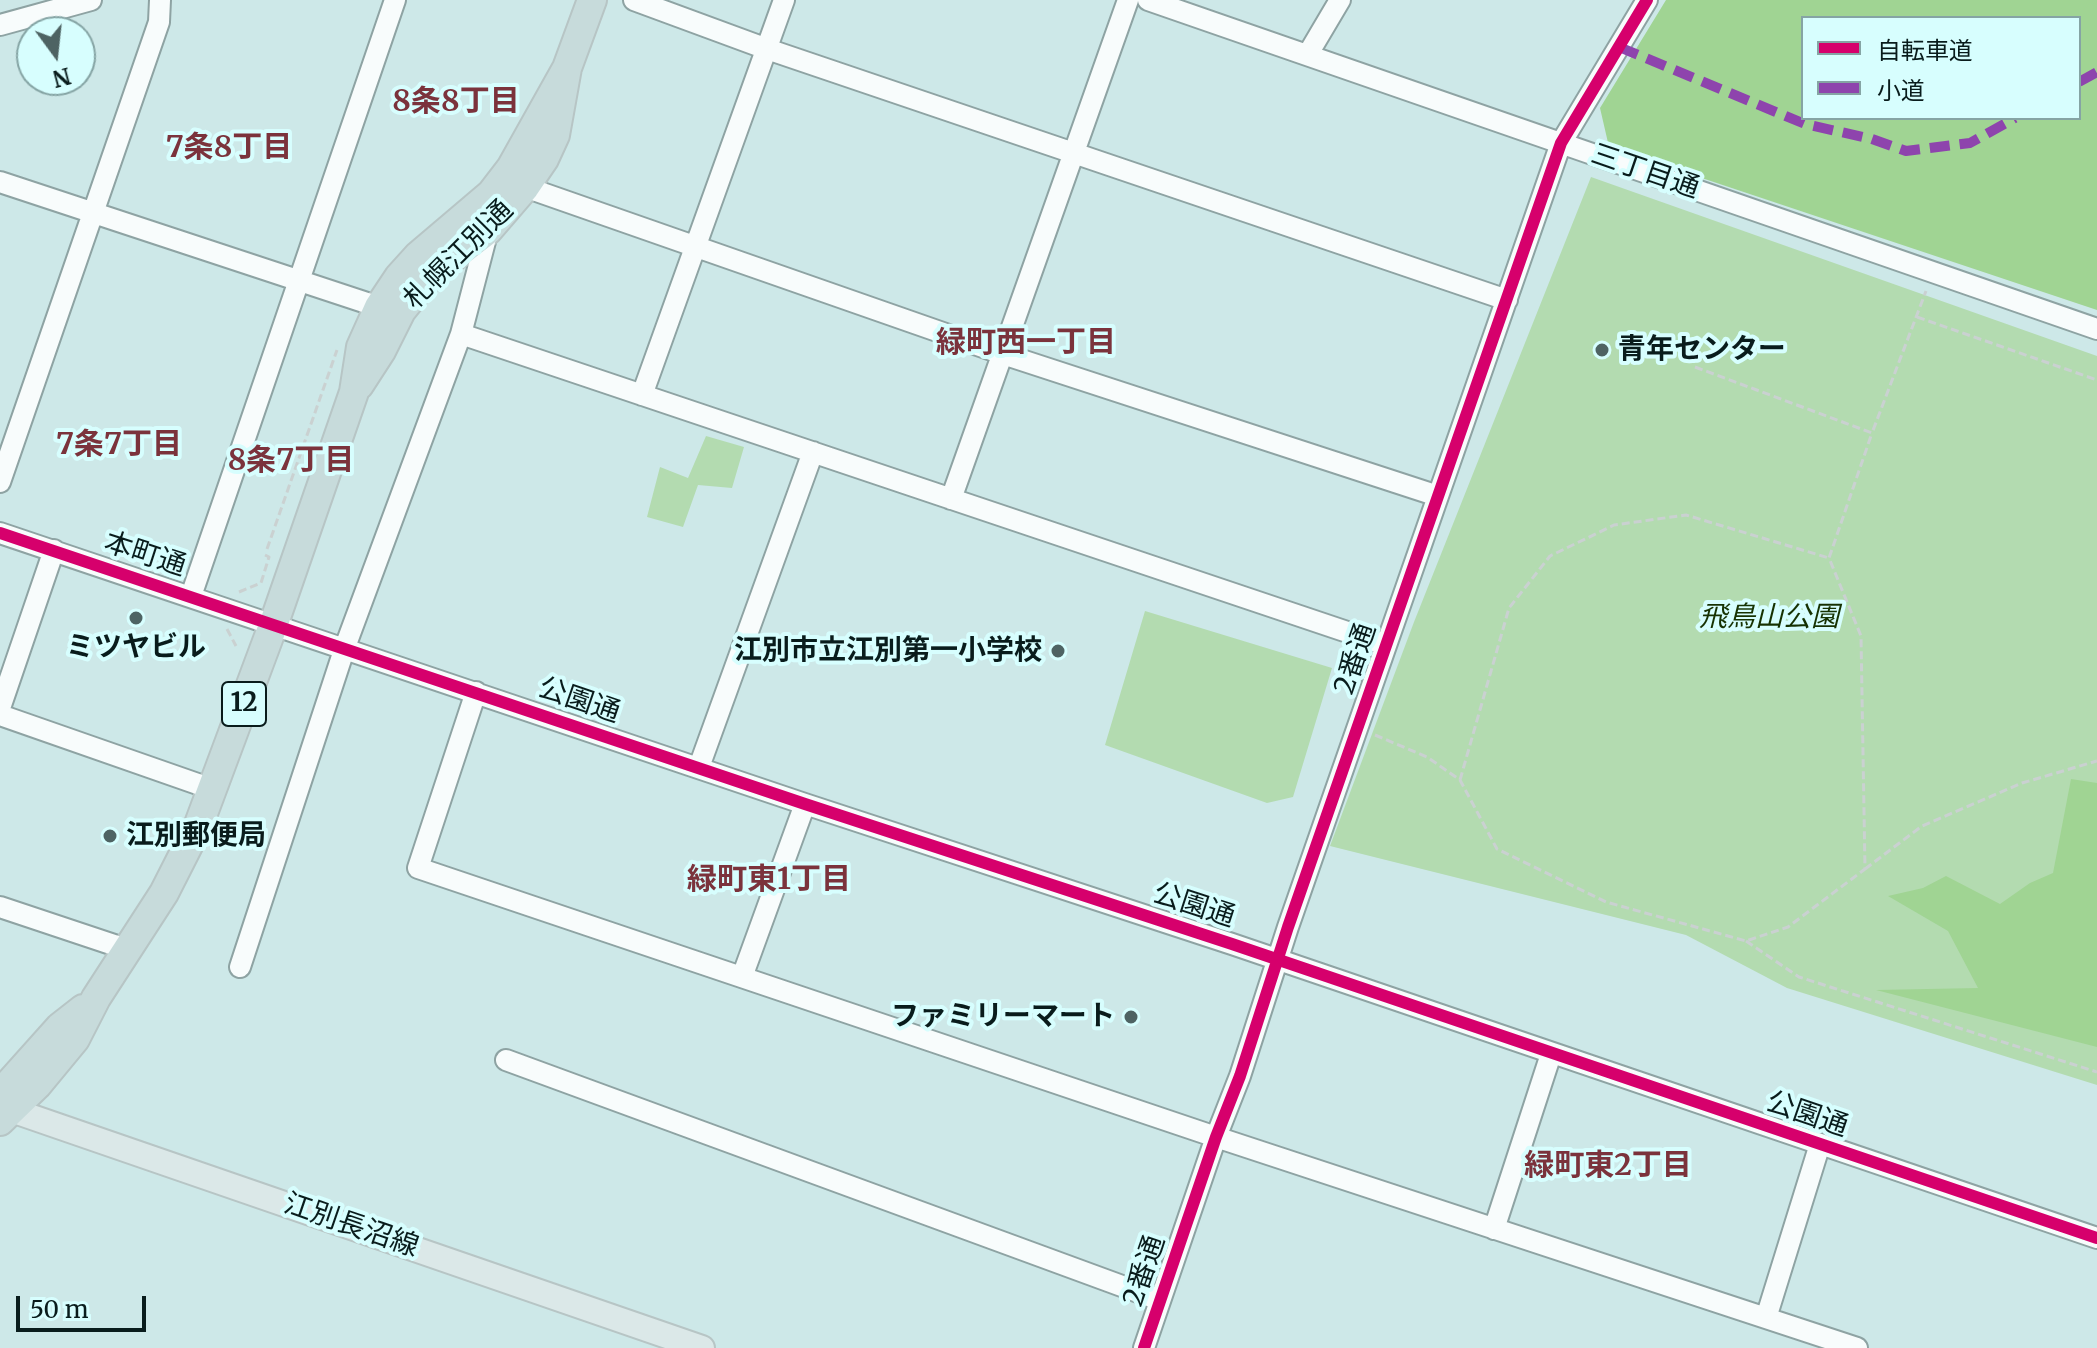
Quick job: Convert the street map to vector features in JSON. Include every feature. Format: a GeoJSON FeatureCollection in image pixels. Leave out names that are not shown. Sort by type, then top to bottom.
{"type":"FeatureCollection","features":[{"type":"Feature","properties":{"kind":"highway","name":"札幌江別通"},"geometry":{"type":"LineString","coordinates":[[3,1107],[37,1085],[75,1039],[96,998],[129,950],[182,860],[274,623],[354,392],[361,347],[379,307],[418,256],[491,194],[511,168],[567,68],[592,0]]}},
{"type":"Feature","properties":{"kind":"highway","name":"札幌江別通"},"geometry":{"type":"LineString","coordinates":[[354,392],[381,351],[401,311],[422,285],[488,230],[525,187],[544,159],[555,135],[567,68]]}},
{"type":"Feature","properties":{"kind":"main road","name":"江別長沼線"},"geometry":{"type":"LineString","coordinates":[[3,1107],[702,1348]]}},
{"type":"Feature","properties":{"kind":"street"},"geometry":{"type":"LineString","coordinates":[[0,25],[91,0]]}},
{"type":"Feature","properties":{"kind":"street"},"geometry":{"type":"LineString","coordinates":[[0,482],[159,22],[160,0]]}},
{"type":"Feature","properties":{"kind":"street"},"geometry":{"type":"LineString","coordinates":[[191,596],[395,0]]}},
{"type":"Feature","properties":{"kind":"street"},"geometry":{"type":"LineString","coordinates":[[634,0],[767,49],[1507,300]]}},
{"type":"Feature","properties":{"kind":"street"},"geometry":{"type":"LineString","coordinates":[[642,395],[784,0]]}},
{"type":"Feature","properties":{"kind":"street"},"geometry":{"type":"LineString","coordinates":[[951,499],[1128,0]]}},
{"type":"Feature","properties":{"kind":"street","name":"三丁目通"},"geometry":{"type":"LineString","coordinates":[[1148,0],[2097,329]]}},
{"type":"Feature","properties":{"kind":"street"},"geometry":{"type":"LineString","coordinates":[[1308,54],[1340,0]]}},
{"type":"Feature","properties":{"kind":"street","name":"2番通"},"geometry":{"type":"LineString","coordinates":[[1144,1348],[1561,143],[1647,0]]}},
{"type":"Feature","properties":{"kind":"street"},"geometry":{"type":"LineString","coordinates":[[0,182],[379,307]]}},
{"type":"Feature","properties":{"kind":"street"},"geometry":{"type":"LineString","coordinates":[[525,187],[1003,354],[1438,496]]}},
{"type":"Feature","properties":{"kind":"street"},"geometry":{"type":"LineString","coordinates":[[240,967],[345,647],[461,334],[488,230]]}},
{"type":"Feature","properties":{"kind":"street"},"geometry":{"type":"LineString","coordinates":[[461,334],[1386,645]]}},
{"type":"Feature","properties":{"kind":"street"},"geometry":{"type":"LineString","coordinates":[[699,767],[813,452]]}},
{"type":"Feature","properties":{"kind":"street","name":"本町通"},"geometry":{"type":"LineString","coordinates":[[0,533],[274,623]]}},
{"type":"Feature","properties":{"kind":"street"},"geometry":{"type":"LineString","coordinates":[[0,708],[54,550]]}},
{"type":"Feature","properties":{"kind":"street","name":"公園通"},"geometry":{"type":"LineString","coordinates":[[274,623],[2097,1238]]}},
{"type":"Feature","properties":{"kind":"street"},"geometry":{"type":"LineString","coordinates":[[476,692],[418,868],[1216,1137],[1857,1348]]}},
{"type":"Feature","properties":{"kind":"street"},"geometry":{"type":"LineString","coordinates":[[0,715],[212,789]]}},
{"type":"Feature","properties":{"kind":"street"},"geometry":{"type":"LineString","coordinates":[[742,977],[805,804]]}},
{"type":"Feature","properties":{"kind":"street"},"geometry":{"type":"LineString","coordinates":[[0,907],[129,950]]}},
{"type":"Feature","properties":{"kind":"street"},"geometry":{"type":"LineString","coordinates":[[1494,1229],[1551,1054]]}},
{"type":"Feature","properties":{"kind":"street"},"geometry":{"type":"LineString","coordinates":[[506,1060],[1160,1300]]}},
{"type":"Feature","properties":{"kind":"street"},"geometry":{"type":"LineString","coordinates":[[1766,1318],[1820,1144]]}},
{"type":"Feature","properties":{"kind":"path"},"geometry":{"type":"LineString","coordinates":[[1865,869],[1861,636],[1829,558],[1933,272]]}},
{"type":"Feature","properties":{"kind":"path"},"geometry":{"type":"LineString","coordinates":[[1917,317],[2097,380]]}},
{"type":"Feature","properties":{"kind":"path"},"geometry":{"type":"LineString","coordinates":[[267,549],[339,343]]}},
{"type":"Feature","properties":{"kind":"path"},"geometry":{"type":"LineString","coordinates":[[1695,367],[1872,433]]}},
{"type":"Feature","properties":{"kind":"path"},"geometry":{"type":"LineString","coordinates":[[1460,780],[1509,608],[1550,556],[1614,525],[1686,515],[1829,558]]}},
{"type":"Feature","properties":{"kind":"path"},"geometry":{"type":"LineString","coordinates":[[237,592],[242,593],[261,583],[269,557],[265,555]]}},
{"type":"Feature","properties":{"kind":"path"},"geometry":{"type":"LineString","coordinates":[[228,629],[236,646]]}},
{"type":"Feature","properties":{"kind":"path"},"geometry":{"type":"LineString","coordinates":[[1357,727],[1427,757],[1460,780],[1497,849],[1606,902],[1746,941],[1799,977],[2097,1072]]}},
{"type":"Feature","properties":{"kind":"path"},"geometry":{"type":"LineString","coordinates":[[1746,941],[1788,927],[1922,826],[2022,783],[2097,761]]}},
{"type":"Feature","properties":{"kind":"green space"},"geometry":{"type":"Polygon","coordinates":[[[1666,0],[2097,0],[2097,310],[1609,147],[1600,108],[1666,0]]]}},
{"type":"Feature","properties":{"kind":"green space","name":"飛鳥山公園"},"geometry":{"type":"Polygon","coordinates":[[[1591,177],[2097,356],[2097,1085],[1787,988],[1686,935],[1330,846],[1414,622],[1591,177]]]}},
{"type":"Feature","properties":{"kind":"green space"},"geometry":{"type":"Polygon","coordinates":[[[706,436],[744,447],[732,488],[698,485],[683,527],[647,517],[660,467],[688,478],[706,436]]]}},
{"type":"Feature","properties":{"kind":"green space"},"geometry":{"type":"Polygon","coordinates":[[[1145,611],[1332,668],[1293,797],[1267,803],[1105,745],[1145,611]]]}},
{"type":"Feature","properties":{"kind":"green space"},"geometry":{"type":"Polygon","coordinates":[[[2071,779],[2097,783],[2097,1047],[1876,990],[1978,988],[1948,931],[1888,896],[1923,888],[1946,876],[2000,904],[2030,883],[2053,873],[2071,779]]]}},
{"type":"Feature","properties":{"kind":"marked path"},"geometry":{"type":"LineString","coordinates":[[1619,47],[1805,124],[1872,139],[1906,151],[1970,143],[2011,120]]}},
{"type":"Feature","properties":{"kind":"marked path"},"geometry":{"type":"LineString","coordinates":[[2081,81],[2097,72]]}},
{"type":"Feature","properties":{"kind":"cycle path"},"geometry":{"type":"LineString","coordinates":[[1144,1348],[1561,143],[1647,0]]}},
{"type":"Feature","properties":{"kind":"cycle path"},"geometry":{"type":"LineString","coordinates":[[0,533],[1232,944],[2097,1238]]}},
{"type":"Feature","properties":{"kind":"place","name":"青年センター"},"geometry":{"type":"Point","coordinates":[1602,350]}},
{"type":"Feature","properties":{"kind":"place","name":"ミツヤビル"},"geometry":{"type":"Point","coordinates":[136,618]}},
{"type":"Feature","properties":{"kind":"place","name":"江別市立江別第一小学校"},"geometry":{"type":"Point","coordinates":[1058,651]}},
{"type":"Feature","properties":{"kind":"place","name":"江別郵便局"},"geometry":{"type":"Point","coordinates":[110,836]}},
{"type":"Feature","properties":{"kind":"place","name":"ファミリーマート"},"geometry":{"type":"Point","coordinates":[1131,1017]}},
{"type":"Feature","properties":{"kind":"district","name":"8条8丁目"},"geometry":{"type":"Point","coordinates":[456,103]}},
{"type":"Feature","properties":{"kind":"district","name":"7条8丁目"},"geometry":{"type":"Point","coordinates":[229,149]}},
{"type":"Feature","properties":{"kind":"district","name":"緑町西一丁目"},"geometry":{"type":"Point","coordinates":[1026,344]}},
{"type":"Feature","properties":{"kind":"district","name":"7条7丁目"},"geometry":{"type":"Point","coordinates":[119,446]}},
{"type":"Feature","properties":{"kind":"district","name":"8条7丁目"},"geometry":{"type":"Point","coordinates":[291,462]}},
{"type":"Feature","properties":{"kind":"district","name":"緑町東1丁目"},"geometry":{"type":"Point","coordinates":[769,881]}},
{"type":"Feature","properties":{"kind":"district","name":"緑町東2丁目"},"geometry":{"type":"Point","coordinates":[1608,1167]}}]}
